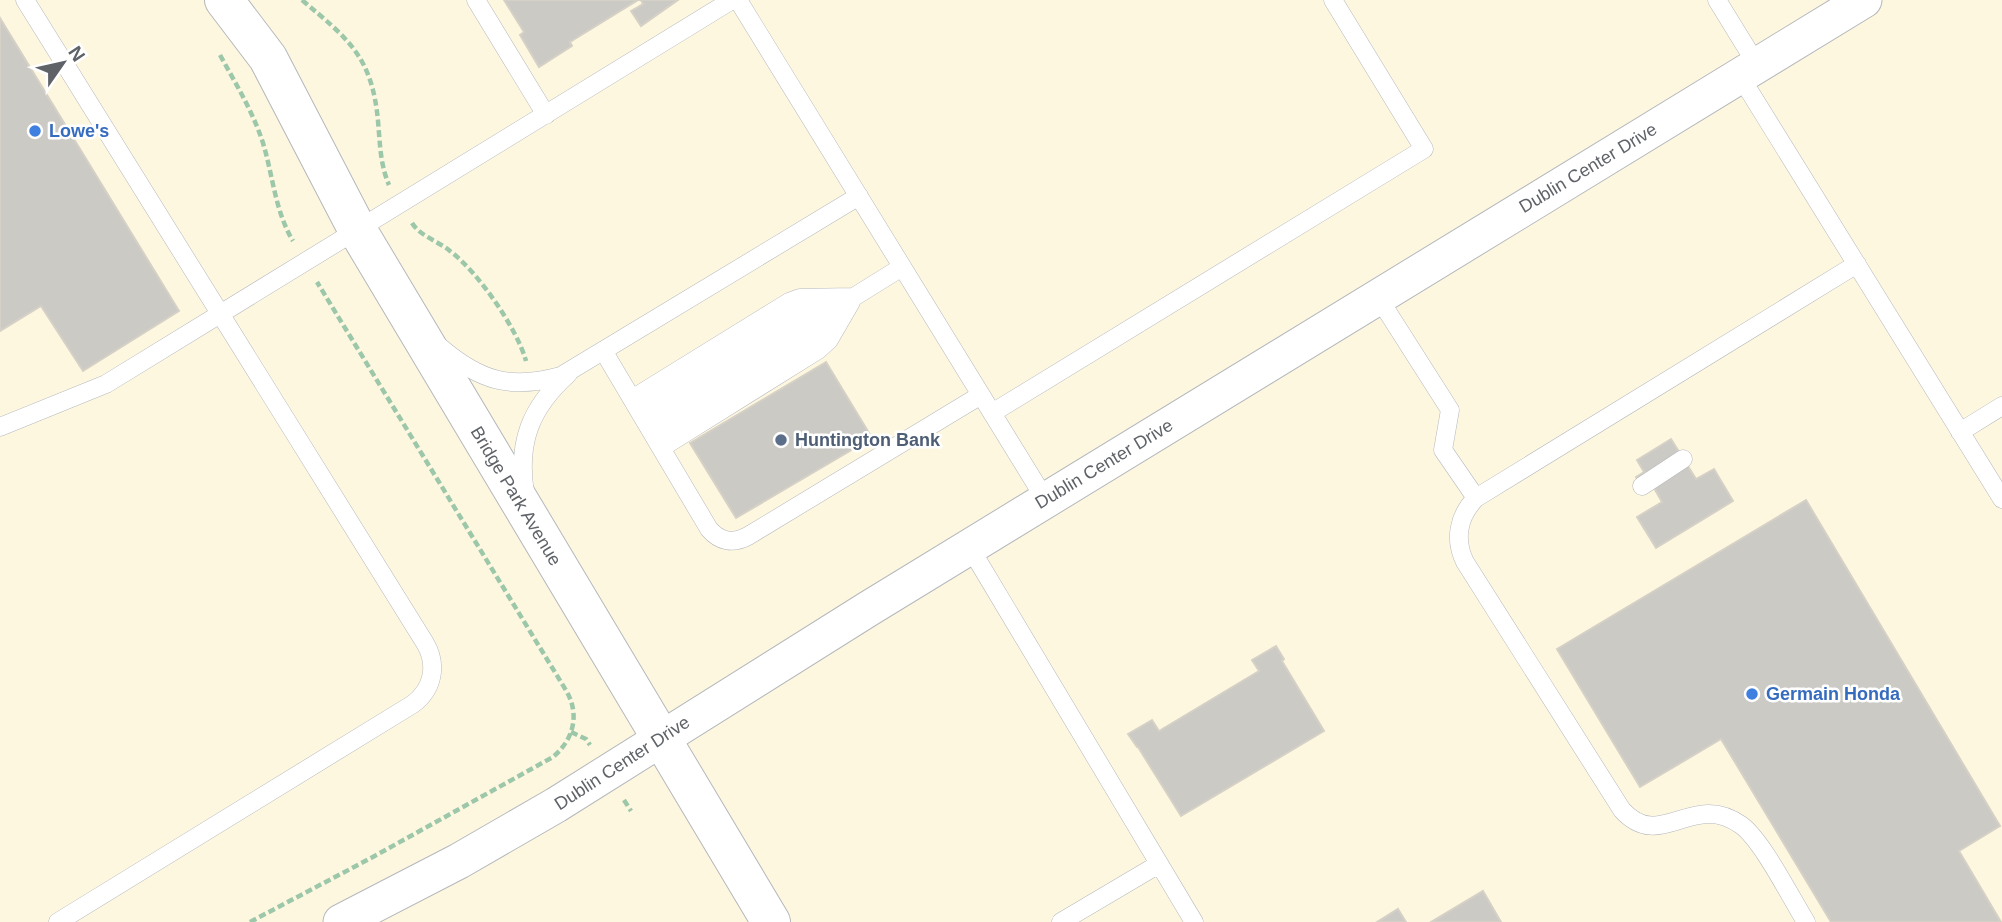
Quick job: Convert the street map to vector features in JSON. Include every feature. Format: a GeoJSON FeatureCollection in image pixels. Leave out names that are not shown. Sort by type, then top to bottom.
{"type":"FeatureCollection","features":[{"type":"Feature","properties":{"kind":"street","name":"Bridge Park Avenue"},"geometry":{"type":"LineString","coordinates":[[224,0],[271,64],[358,231],[771,922]]}},
{"type":"Feature","properties":{"kind":"street","name":"Bridge Park Avenue"},"geometry":{"type":"LineString","coordinates":[[253,0],[271,64]]}},
{"type":"Feature","properties":{"kind":"street","name":"Dublin Center Drive"},"geometry":{"type":"LineString","coordinates":[[341,922],[506,835],[1045,499],[1864,0]]}},
{"type":"Feature","properties":{"kind":"lane"},"geometry":{"type":"LineString","coordinates":[[24,0],[429,650],[433,663],[430,683],[424,695],[413,704],[58,922]]}},
{"type":"Feature","properties":{"kind":"lane"},"geometry":{"type":"LineString","coordinates":[[476,0],[547,115]]}},
{"type":"Feature","properties":{"kind":"lane"},"geometry":{"type":"LineString","coordinates":[[0,427],[106,384],[732,0]]}},
{"type":"Feature","properties":{"kind":"lane"},"geometry":{"type":"LineString","coordinates":[[738,0],[1045,499]]}},
{"type":"Feature","properties":{"kind":"lane"},"geometry":{"type":"LineString","coordinates":[[992,413],[1424,149],[1333,0]]}},
{"type":"Feature","properties":{"kind":"lane"},"geometry":{"type":"LineString","coordinates":[[1717,0],[1748,71],[1857,264],[2002,499]]}},
{"type":"Feature","properties":{"kind":"lane"},"geometry":{"type":"LineString","coordinates":[[408,315],[430,339],[474,372],[500,382],[531,382],[561,376],[859,196]]}},
{"type":"Feature","properties":{"kind":"lane"},"geometry":{"type":"LineString","coordinates":[[1807,922],[1753,836],[1731,818],[1704,813],[1664,825],[1650,826],[1637,823],[1622,810],[1462,555],[1460,524],[1466,510],[1476,498],[1857,264]]}},
{"type":"Feature","properties":{"kind":"lane"},"geometry":{"type":"LineString","coordinates":[[647,424],[902,267]]}},
{"type":"Feature","properties":{"kind":"lane"},"geometry":{"type":"LineString","coordinates":[[647,424],[818,349],[829,340],[850,303],[862,292]]}},
{"type":"Feature","properties":{"kind":"lane"},"geometry":{"type":"LineString","coordinates":[[647,424],[789,302],[800,298],[851,297],[862,292]]}},
{"type":"Feature","properties":{"kind":"lane"},"geometry":{"type":"LineString","coordinates":[[1378,296],[1450,410],[1443,450],[1476,498]]}},
{"type":"Feature","properties":{"kind":"lane"},"geometry":{"type":"LineString","coordinates":[[604,352],[711,532],[723,540],[735,541],[748,536],[981,395]]}},
{"type":"Feature","properties":{"kind":"lane"},"geometry":{"type":"LineString","coordinates":[[540,537],[530,516],[525,492],[522,465],[525,437],[535,414],[551,391],[579,366]]}},
{"type":"Feature","properties":{"kind":"lane"},"geometry":{"type":"LineString","coordinates":[[1960,432],[2002,406]]}},
{"type":"Feature","properties":{"kind":"lane"},"geometry":{"type":"LineString","coordinates":[[1642,486],[1683,458]]}},
{"type":"Feature","properties":{"kind":"lane"},"geometry":{"type":"LineString","coordinates":[[969,546],[1194,922]]}},
{"type":"Feature","properties":{"kind":"lane"},"geometry":{"type":"LineString","coordinates":[[1061,922],[1159,864]]}},
{"type":"Feature","properties":{"kind":"path"},"geometry":{"type":"LineString","coordinates":[[302,0],[342,33],[354,46],[365,66],[373,86],[382,163],[390,187]]}},
{"type":"Feature","properties":{"kind":"path"},"geometry":{"type":"LineString","coordinates":[[215,45],[258,131],[279,211],[289,235]]}},
{"type":"Feature","properties":{"kind":"path"},"geometry":{"type":"LineString","coordinates":[[415,229],[451,251],[480,279],[520,345],[531,382]]}},
{"type":"Feature","properties":{"kind":"shaded area"},"geometry":{"type":"Polygon","coordinates":[[[0,0],[2002,0],[2002,922],[0,922],[0,0]]]}},
{"type":"Feature","properties":{"kind":"building"},"geometry":{"type":"Polygon","coordinates":[[[504,0],[638,0],[570,42],[572,46],[539,67],[520,35],[524,32],[504,0]]]}},
{"type":"Feature","properties":{"kind":"building"},"geometry":{"type":"Polygon","coordinates":[[[641,0],[678,0],[641,26],[631,11],[643,4],[641,0]]]}},
{"type":"Feature","properties":{"kind":"building","name":"Lowe's"},"geometry":{"type":"Polygon","coordinates":[[[0,18],[179,311],[83,371],[41,306],[0,331],[0,18]]]}},
{"type":"Feature","properties":{"kind":"building","name":"Huntington Bank"},"geometry":{"type":"Polygon","coordinates":[[[826,362],[872,438],[736,518],[690,443],[826,362]]]}},
{"type":"Feature","properties":{"kind":"building"},"geometry":{"type":"Polygon","coordinates":[[[1671,439],[1696,479],[1714,469],[1733,501],[1656,548],[1637,517],[1662,502],[1654,488],[1646,493],[1636,477],[1644,472],[1637,460],[1671,439]]]}},
{"type":"Feature","properties":{"kind":"building","name":"Germain Honda"},"geometry":{"type":"Polygon","coordinates":[[[1806,500],[2000,826],[1959,851],[2001,922],[1831,922],[1721,739],[1640,787],[1557,649],[1806,500]]]}},
{"type":"Feature","properties":{"kind":"building"},"geometry":{"type":"Polygon","coordinates":[[[1276,646],[1284,659],[1282,661],[1324,731],[1181,816],[1128,734],[1152,720],[1159,731],[1259,671],[1252,660],[1276,646]]]}},
{"type":"Feature","properties":{"kind":"building"},"geometry":{"type":"Polygon","coordinates":[[[1483,891],[1501,922],[1431,922],[1483,891]]]}},
{"type":"Feature","properties":{"kind":"building"},"geometry":{"type":"Polygon","coordinates":[[[1398,909],[1406,922],[1377,922],[1398,909]]]}},
{"type":"Feature","properties":{"kind":"place","name":"Lowe's"},"geometry":{"type":"Point","coordinates":[35,131]}},
{"type":"Feature","properties":{"kind":"place","name":"Huntington Bank"},"geometry":{"type":"Point","coordinates":[781,440]}},
{"type":"Feature","properties":{"kind":"place","name":"Germain Honda"},"geometry":{"type":"Point","coordinates":[1752,694]}}]}
